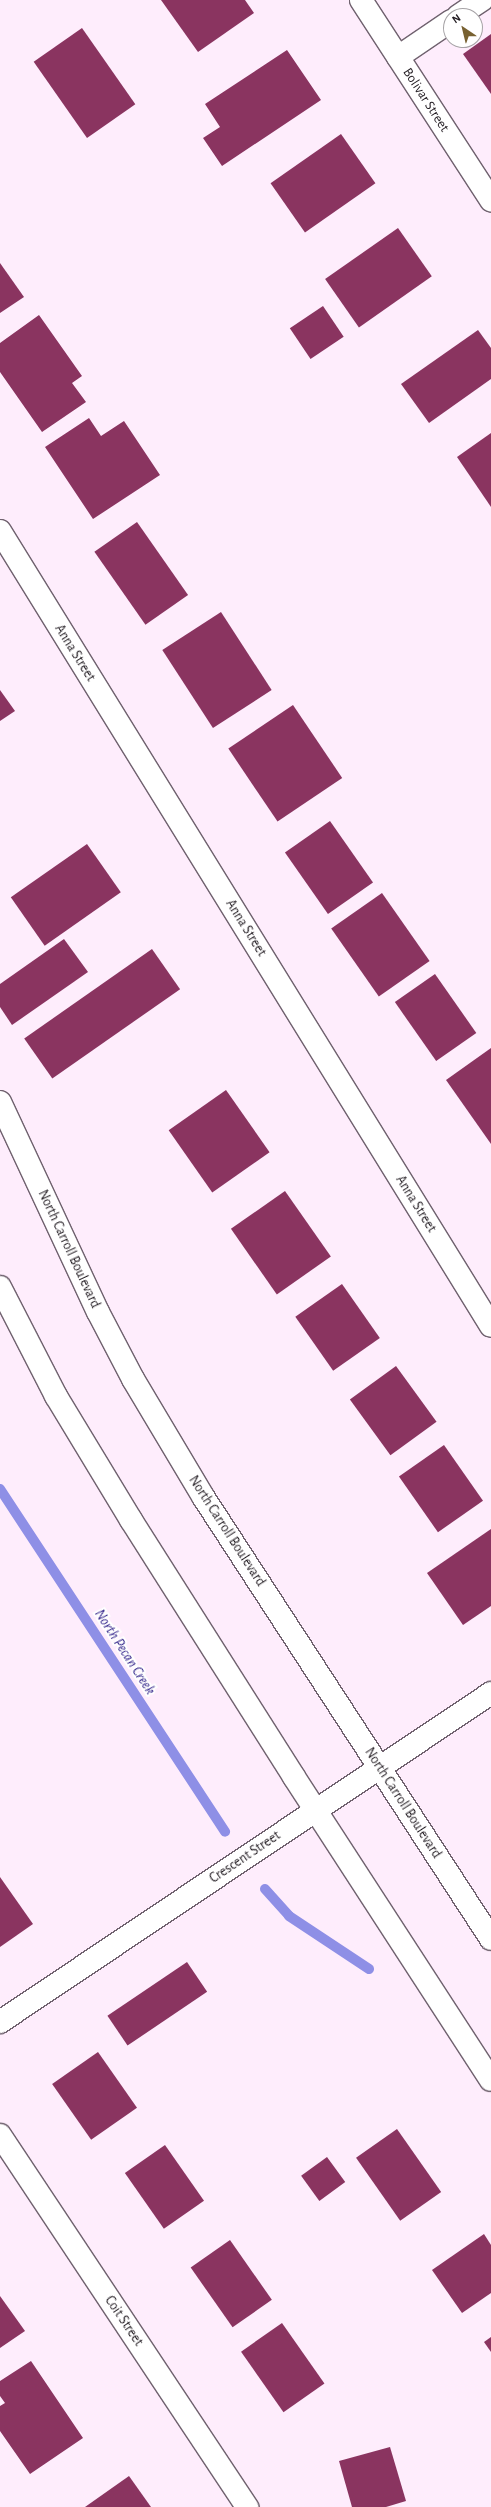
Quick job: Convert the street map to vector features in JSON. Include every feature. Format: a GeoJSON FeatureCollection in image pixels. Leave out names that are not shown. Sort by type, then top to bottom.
{"type":"FeatureCollection","features":[{"type":"Feature","properties":{"kind":"street","name":"Bolivar Street"},"geometry":{"type":"LineString","coordinates":[[361,0],[491,200]]}},
{"type":"Feature","properties":{"kind":"street"},"geometry":{"type":"LineString","coordinates":[[470,8],[482,0]]}},
{"type":"Feature","properties":{"kind":"street"},"geometry":{"type":"LineString","coordinates":[[398,57],[443,26]]}},
{"type":"Feature","properties":{"kind":"street","name":"Anna Street"},"geometry":{"type":"LineString","coordinates":[[0,531],[491,1326]]}},
{"type":"Feature","properties":{"kind":"street","name":"North Carroll Boulevard"},"geometry":{"type":"LineString","coordinates":[[0,1102],[98,1312],[133,1379],[204,1498],[381,1767],[491,1939]]}},
{"type":"Feature","properties":{"kind":"street"},"geometry":{"type":"LineString","coordinates":[[0,1287],[60,1403],[131,1520],[316,1810],[491,2080]]}},
{"type":"Feature","properties":{"kind":"street","name":"Crescent Street"},"geometry":{"type":"LineString","coordinates":[[0,2022],[491,1693]]}},
{"type":"Feature","properties":{"kind":"street","name":"Coit Street"},"geometry":{"type":"LineString","coordinates":[[0,2135],[247,2507]]}},
{"type":"Feature","properties":{"kind":"building"},"geometry":{"type":"Polygon","coordinates":[[[161,0],[245,0],[254,13],[198,52],[161,0]]]}},
{"type":"Feature","properties":{"kind":"building"},"geometry":{"type":"Polygon","coordinates":[[[82,28],[135,104],[87,138],[34,62],[82,28]]]}},
{"type":"Feature","properties":{"kind":"building"},"geometry":{"type":"Polygon","coordinates":[[[491,34],[491,94],[463,54],[471,48],[483,48],[483,40],[491,34]]]}},
{"type":"Feature","properties":{"kind":"building"},"geometry":{"type":"Polygon","coordinates":[[[287,50],[321,100],[222,166],[203,138],[220,127],[205,104],[287,50]]]}},
{"type":"Feature","properties":{"kind":"building"},"geometry":{"type":"Polygon","coordinates":[[[341,134],[375,183],[305,232],[271,183],[341,134]]]}},
{"type":"Feature","properties":{"kind":"building"},"geometry":{"type":"Polygon","coordinates":[[[398,228],[432,276],[359,327],[325,279],[398,228]]]}},
{"type":"Feature","properties":{"kind":"building"},"geometry":{"type":"Polygon","coordinates":[[[0,263],[24,297],[0,313],[0,263]]]}},
{"type":"Feature","properties":{"kind":"building"},"geometry":{"type":"Polygon","coordinates":[[[323,306],[344,337],[311,359],[290,328],[323,306]]]}},
{"type":"Feature","properties":{"kind":"building"},"geometry":{"type":"Polygon","coordinates":[[[39,315],[82,376],[72,383],[86,402],[42,432],[0,372],[0,343],[39,315]]]}},
{"type":"Feature","properties":{"kind":"building"},"geometry":{"type":"Polygon","coordinates":[[[478,330],[491,348],[491,379],[429,423],[401,384],[478,330]]]}},
{"type":"Feature","properties":{"kind":"building"},"geometry":{"type":"Polygon","coordinates":[[[89,418],[101,436],[124,421],[160,475],[93,519],[45,447],[89,418]]]}},
{"type":"Feature","properties":{"kind":"building"},"geometry":{"type":"Polygon","coordinates":[[[491,433],[491,507],[457,457],[491,433]]]}},
{"type":"Feature","properties":{"kind":"building"},"geometry":{"type":"Polygon","coordinates":[[[137,522],[188,595],[145,625],[94,552],[137,522]]]}},
{"type":"Feature","properties":{"kind":"building"},"geometry":{"type":"Polygon","coordinates":[[[221,612],[272,690],[213,728],[162,650],[221,612]]]}},
{"type":"Feature","properties":{"kind":"building"},"geometry":{"type":"Polygon","coordinates":[[[0,690],[15,711],[0,721],[0,690]]]}},
{"type":"Feature","properties":{"kind":"building"},"geometry":{"type":"Polygon","coordinates":[[[293,705],[342,778],[278,822],[228,749],[293,705]]]}},
{"type":"Feature","properties":{"kind":"building"},"geometry":{"type":"Polygon","coordinates":[[[330,821],[373,882],[328,914],[285,853],[330,821]]]}},
{"type":"Feature","properties":{"kind":"building"},"geometry":{"type":"Polygon","coordinates":[[[87,844],[121,892],[45,946],[11,897],[87,844]]]}},
{"type":"Feature","properties":{"kind":"building"},"geometry":{"type":"Polygon","coordinates":[[[382,893],[430,961],[379,997],[331,929],[382,893]]]}},
{"type":"Feature","properties":{"kind":"building"},"geometry":{"type":"Polygon","coordinates":[[[64,939],[88,972],[12,1025],[0,1007],[0,984],[64,939]]]}},
{"type":"Feature","properties":{"kind":"building"},"geometry":{"type":"Polygon","coordinates":[[[152,949],[180,989],[52,1079],[24,1038],[152,949]]]}},
{"type":"Feature","properties":{"kind":"building"},"geometry":{"type":"Polygon","coordinates":[[[435,974],[476,1033],[436,1061],[395,1002],[435,974]]]}},
{"type":"Feature","properties":{"kind":"building"},"geometry":{"type":"Polygon","coordinates":[[[491,1048],[491,1144],[446,1080],[491,1048]]]}},
{"type":"Feature","properties":{"kind":"building"},"geometry":{"type":"Polygon","coordinates":[[[226,1090],[270,1152],[212,1192],[169,1130],[226,1090]]]}},
{"type":"Feature","properties":{"kind":"building"},"geometry":{"type":"Polygon","coordinates":[[[285,1191],[331,1257],[277,1294],[231,1229],[285,1191]]]}},
{"type":"Feature","properties":{"kind":"building"},"geometry":{"type":"Polygon","coordinates":[[[342,1284],[380,1338],[333,1371],[295,1317],[342,1284]]]}},
{"type":"Feature","properties":{"kind":"building"},"geometry":{"type":"Polygon","coordinates":[[[396,1366],[437,1422],[390,1455],[350,1400],[396,1366]]]}},
{"type":"Feature","properties":{"kind":"building"},"geometry":{"type":"Polygon","coordinates":[[[444,1445],[483,1501],[438,1532],[399,1477],[444,1445]]]}},
{"type":"Feature","properties":{"kind":"building"},"geometry":{"type":"Polygon","coordinates":[[[491,1529],[491,1606],[463,1625],[427,1573],[491,1529]]]}},
{"type":"Feature","properties":{"kind":"building"},"geometry":{"type":"Polygon","coordinates":[[[0,1877],[33,1924],[0,1947],[0,1877]]]}},
{"type":"Feature","properties":{"kind":"building"},"geometry":{"type":"Polygon","coordinates":[[[187,1962],[207,1992],[128,2046],[107,2016],[187,1962]]]}},
{"type":"Feature","properties":{"kind":"building"},"geometry":{"type":"Polygon","coordinates":[[[98,2052],[137,2108],[91,2140],[52,2084],[98,2052]]]}},
{"type":"Feature","properties":{"kind":"building"},"geometry":{"type":"Polygon","coordinates":[[[397,2129],[441,2192],[400,2221],[356,2158],[397,2129]]]}},
{"type":"Feature","properties":{"kind":"building"},"geometry":{"type":"Polygon","coordinates":[[[165,2145],[204,2201],[164,2229],[125,2173],[165,2145]]]}},
{"type":"Feature","properties":{"kind":"building"},"geometry":{"type":"Polygon","coordinates":[[[327,2157],[345,2182],[319,2201],[301,2176],[327,2157]]]}},
{"type":"Feature","properties":{"kind":"building"},"geometry":{"type":"Polygon","coordinates":[[[484,2234],[491,2245],[491,2293],[462,2313],[432,2270],[484,2234]]]}},
{"type":"Feature","properties":{"kind":"building"},"geometry":{"type":"Polygon","coordinates":[[[230,2240],[272,2300],[233,2327],[191,2268],[230,2240]]]}},
{"type":"Feature","properties":{"kind":"building"},"geometry":{"type":"Polygon","coordinates":[[[0,2296],[25,2331],[0,2348],[0,2296]]]}},
{"type":"Feature","properties":{"kind":"building"},"geometry":{"type":"Polygon","coordinates":[[[282,2323],[324,2384],[283,2412],[241,2352],[282,2323]]]}},
{"type":"Feature","properties":{"kind":"building"},"geometry":{"type":"Polygon","coordinates":[[[491,2337],[491,2352],[484,2342],[491,2337]]]}},
{"type":"Feature","properties":{"kind":"building"},"geometry":{"type":"Polygon","coordinates":[[[31,2361],[83,2438],[30,2474],[0,2431],[0,2406],[5,2403],[0,2396],[0,2381],[31,2361]]]}},
{"type":"Feature","properties":{"kind":"building"},"geometry":{"type":"Polygon","coordinates":[[[390,2447],[406,2501],[386,2507],[352,2507],[339,2461],[390,2447]]]}},
{"type":"Feature","properties":{"kind":"building"},"geometry":{"type":"Polygon","coordinates":[[[129,2476],[151,2507],[85,2507],[129,2476]]]}},
{"type":"Feature","properties":{"kind":"waterway","name":"North Pecan Creek"},"geometry":{"type":"LineString","coordinates":[[0,1489],[225,1832]]}},
{"type":"Feature","properties":{"kind":"waterway","name":"North Pecan Creek"},"geometry":{"type":"LineString","coordinates":[[265,1889],[289,1916],[369,1969]]}}]}
